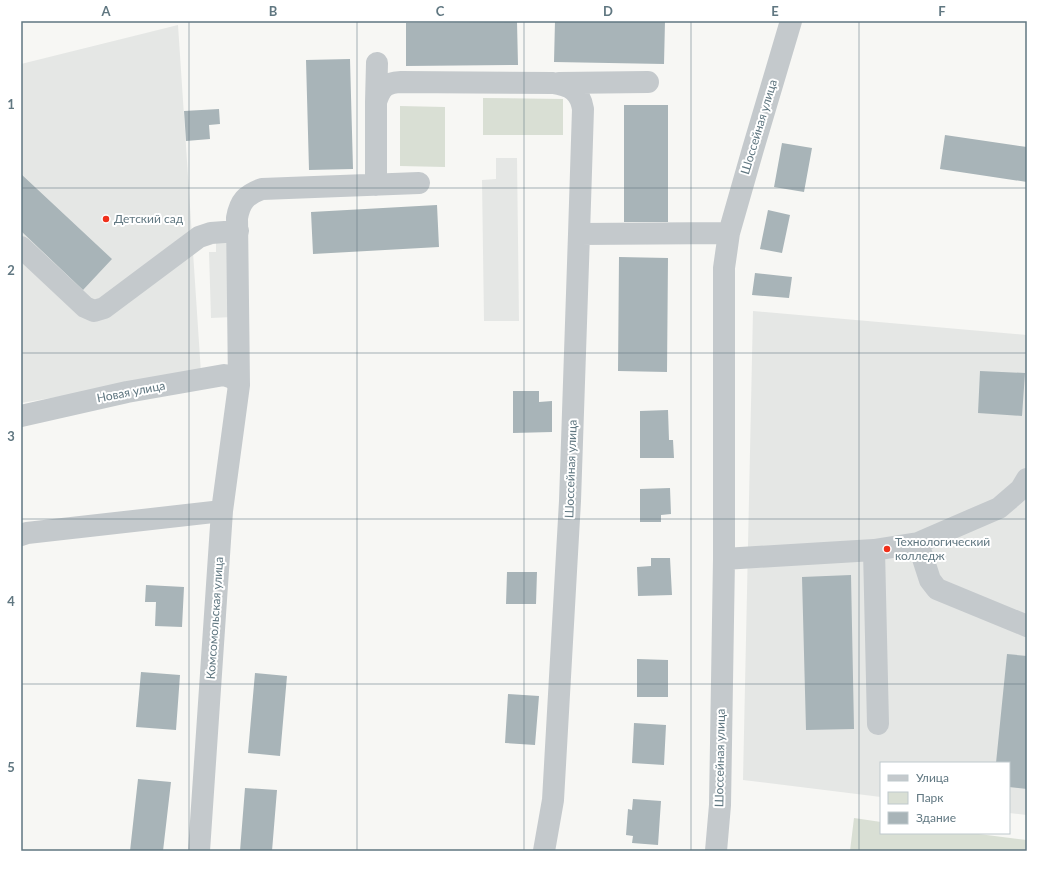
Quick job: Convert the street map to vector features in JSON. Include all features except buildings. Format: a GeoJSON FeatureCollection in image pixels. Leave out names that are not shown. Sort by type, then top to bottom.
{"type":"FeatureCollection","features":[{"type":"Feature","properties":{"kind":"street","name":"Шоссейная улица"},"geometry":{"type":"LineString","coordinates":[[716,851],[720,805],[724,559],[724,268],[729,234],[752,149],[791,21]]}},
{"type":"Feature","properties":{"kind":"street"},"geometry":{"type":"LineString","coordinates":[[376,185],[377,63]]}},
{"type":"Feature","properties":{"kind":"street"},"geometry":{"type":"LineString","coordinates":[[376,102],[379,92],[384,86],[392,82],[648,82]]}},
{"type":"Feature","properties":{"kind":"street","name":"Шоссейная улица"},"geometry":{"type":"LineString","coordinates":[[544,851],[553,800],[570,501],[584,109],[581,99],[575,90],[564,85],[553,83]]}},
{"type":"Feature","properties":{"kind":"street","name":"Комсомольская улица"},"geometry":{"type":"LineString","coordinates":[[198,851],[222,510],[239,385],[239,210],[243,201],[251,193],[262,189],[419,183]]}},
{"type":"Feature","properties":{"kind":"street"},"geometry":{"type":"LineString","coordinates":[[21,247],[85,308],[94,311],[104,308],[200,237],[211,233],[238,231]]}},
{"type":"Feature","properties":{"kind":"street"},"geometry":{"type":"LineString","coordinates":[[579,234],[729,234]]}},
{"type":"Feature","properties":{"kind":"street","name":"Новая улица"},"geometry":{"type":"LineString","coordinates":[[21,416],[127,392],[224,375],[232,378],[239,385]]}},
{"type":"Feature","properties":{"kind":"street"},"geometry":{"type":"LineString","coordinates":[[724,559],[874,550],[918,543],[999,508],[1020,489],[1027,479]]}},
{"type":"Feature","properties":{"kind":"street"},"geometry":{"type":"LineString","coordinates":[[21,535],[27,533],[222,510]]}},
{"type":"Feature","properties":{"kind":"street"},"geometry":{"type":"LineString","coordinates":[[918,543],[930,580],[937,589],[1027,626]]}},
{"type":"Feature","properties":{"kind":"street"},"geometry":{"type":"LineString","coordinates":[[874,550],[878,724]]}},
{"type":"Feature","properties":{"kind":"shaded area","name":"Детский сад"},"geometry":{"type":"Polygon","coordinates":[[[178,25],[201,373],[21,403],[21,64],[178,25]]]}},
{"type":"Feature","properties":{"kind":"shaded area"},"geometry":{"type":"Polygon","coordinates":[[[496,158],[517,158],[519,321],[484,321],[482,180],[496,179],[496,158]]]}},
{"type":"Feature","properties":{"kind":"shaded area"},"geometry":{"type":"Polygon","coordinates":[[[230,240],[233,317],[211,318],[209,252],[216,252],[216,241],[230,240]]]}},
{"type":"Feature","properties":{"kind":"shaded area","name":"Технологический колледж"},"geometry":{"type":"Polygon","coordinates":[[[753,311],[1027,335],[1027,815],[1010,813],[1010,762],[880,762],[880,797],[743,780],[753,311]]]}},
{"type":"Feature","properties":{"kind":"green space"},"geometry":{"type":"Polygon","coordinates":[[[483,98],[563,99],[563,135],[483,135],[483,98]]]}},
{"type":"Feature","properties":{"kind":"green space"},"geometry":{"type":"Polygon","coordinates":[[[400,106],[445,107],[445,167],[400,166],[400,106]]]}},
{"type":"Feature","properties":{"kind":"green space"},"geometry":{"type":"Polygon","coordinates":[[[854,818],[880,822],[880,834],[979,834],[1027,840],[1027,851],[850,851],[854,818]]]}},
{"type":"Feature","properties":{"kind":"place","name":"Детский сад"},"geometry":{"type":"Point","coordinates":[106,219]}},
{"type":"Feature","properties":{"kind":"place","name":"Технологический колледж"},"geometry":{"type":"Point","coordinates":[887,549]}}]}
